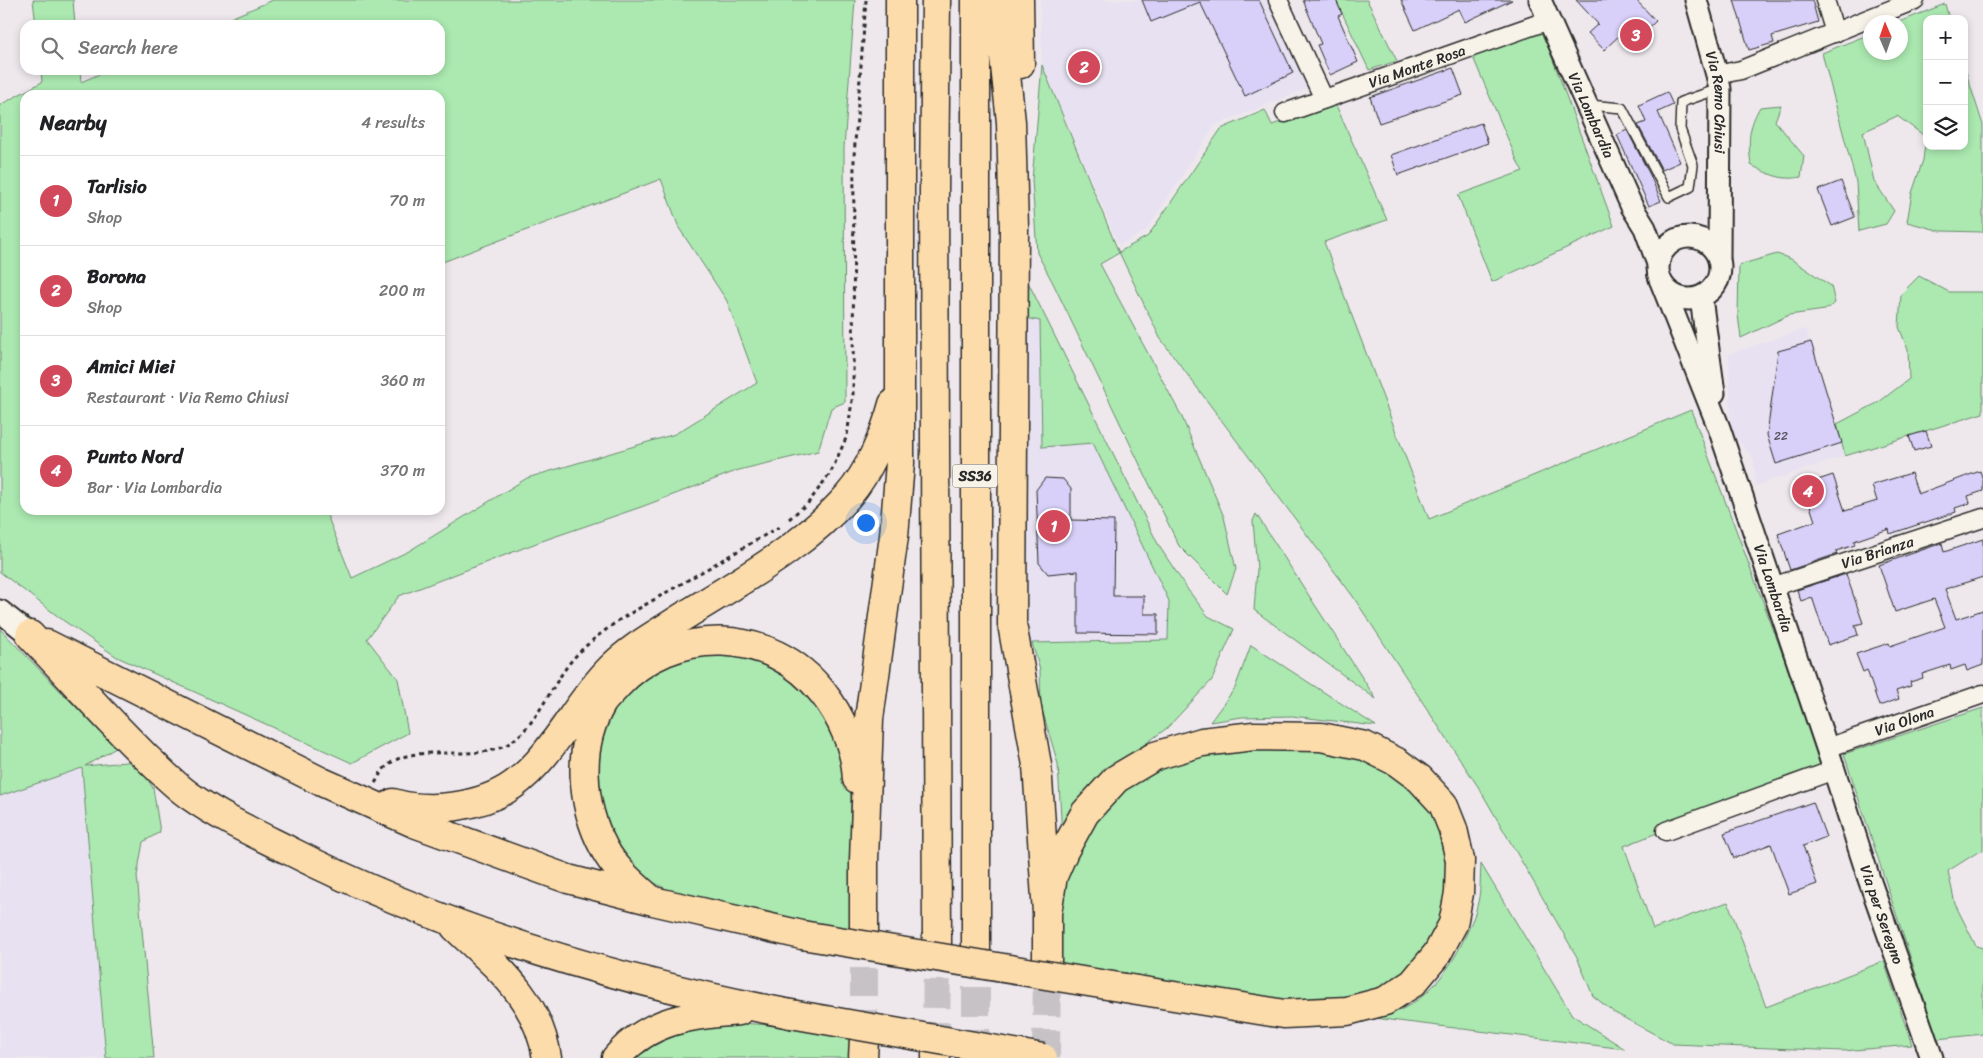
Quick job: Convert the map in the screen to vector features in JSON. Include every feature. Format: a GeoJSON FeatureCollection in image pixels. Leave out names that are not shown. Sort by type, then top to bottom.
{"type":"FeatureCollection","features":[{"type":"Feature","properties":{"kind":"highway","name":"SS36"},"geometry":{"type":"LineString","coordinates":[[936,0],[934,221],[937,945]]}},
{"type":"Feature","properties":{"kind":"highway","name":"SS36"},"geometry":{"type":"LineString","coordinates":[[976,0],[976,952]]}},
{"type":"Feature","properties":{"kind":"highway"},"geometry":{"type":"LineString","coordinates":[[998,0],[1011,122],[1014,228],[1012,624],[1037,765],[1047,913],[1047,963]]}},
{"type":"Feature","properties":{"kind":"highway"},"geometry":{"type":"LineString","coordinates":[[1011,122],[1020,80],[1020,0]]}},
{"type":"Feature","properties":{"kind":"highway"},"geometry":{"type":"LineString","coordinates":[[864,934],[864,861],[869,720],[896,509],[900,463],[898,4]]}},
{"type":"Feature","properties":{"kind":"highway"},"geometry":{"type":"LineString","coordinates":[[322,782],[405,807],[444,808],[482,800],[513,785],[538,762],[585,698],[610,668],[635,648],[785,552],[814,529],[849,495],[864,472],[887,428],[901,376]]}},
{"type":"Feature","properties":{"kind":"highway"},"geometry":{"type":"LineString","coordinates":[[30,635],[322,782],[414,823],[568,879],[653,901],[802,935],[1284,1014],[1348,1011],[1385,1001],[1413,983],[1437,954],[1453,924],[1459,893],[1460,860],[1453,829],[1442,804],[1420,779],[1397,762],[1365,746],[1321,738],[1254,736],[1202,742],[1155,756],[1116,779],[1085,813],[1064,850],[1053,876],[1047,913]]}},
{"type":"Feature","properties":{"kind":"highway"},"geometry":{"type":"LineString","coordinates":[[30,635],[127,738],[189,795],[219,815],[337,875],[451,923],[593,968],[671,988],[791,1014],[1042,1058]]}},
{"type":"Feature","properties":{"kind":"highway"},"geometry":{"type":"LineString","coordinates":[[653,901],[623,875],[604,850],[590,816],[584,781],[587,739],[602,703],[628,675],[655,656],[686,644],[722,640],[755,647],[787,661],[813,680],[835,709],[849,743],[857,775],[864,861]]}},
{"type":"Feature","properties":{"kind":"highway"},"geometry":{"type":"LineString","coordinates":[[451,923],[511,981],[530,1006],[544,1038],[547,1058]]}},
{"type":"Feature","properties":{"kind":"highway"},"geometry":{"type":"LineString","coordinates":[[616,1058],[624,1049],[652,1028],[689,1016],[765,1009]]}},
{"type":"Feature","properties":{"kind":"street"},"geometry":{"type":"LineString","coordinates":[[1278,0],[1324,99]]}},
{"type":"Feature","properties":{"kind":"street","name":"Via Lombardia"},"geometry":{"type":"LineString","coordinates":[[1540,0],[1632,206],[1646,228],[1660,274],[1719,428],[1827,748]]}},
{"type":"Feature","properties":{"kind":"street","name":"Via Remo Chiusi"},"geometry":{"type":"LineString","coordinates":[[1696,0],[1718,82],[1719,256]]}},
{"type":"Feature","properties":{"kind":"street"},"geometry":{"type":"LineString","coordinates":[[1824,0],[1834,33]]}},
{"type":"Feature","properties":{"kind":"street"},"geometry":{"type":"LineString","coordinates":[[1718,82],[1742,70],[1915,0]]}},
{"type":"Feature","properties":{"kind":"street","name":"Via Monte Rosa"},"geometry":{"type":"LineString","coordinates":[[1285,113],[1549,20]]}},
{"type":"Feature","properties":{"kind":"street"},"geometry":{"type":"LineString","coordinates":[[1646,228],[1662,236],[1681,238],[1704,240],[1713,247],[1719,256],[1721,268],[1719,279],[1711,292],[1701,298],[1691,300],[1680,298],[1668,292],[1660,274],[1660,255],[1666,246],[1681,238],[1708,224],[1718,206]]}},
{"type":"Feature","properties":{"kind":"street","name":"Via Lombardia"},"geometry":{"type":"LineString","coordinates":[[1701,298],[1719,428]]}},
{"type":"Feature","properties":{"kind":"street","name":"Via Brianza"},"geometry":{"type":"LineString","coordinates":[[1772,587],[1983,518]]}},
{"type":"Feature","properties":{"kind":"street"},"geometry":{"type":"LineString","coordinates":[[0,611],[30,635]]}},
{"type":"Feature","properties":{"kind":"street","name":"Via Olona"},"geometry":{"type":"LineString","coordinates":[[1827,748],[1983,694]]}},
{"type":"Feature","properties":{"kind":"street","name":"Via per Seregno"},"geometry":{"type":"LineString","coordinates":[[1827,748],[1869,879],[1932,1058]]}},
{"type":"Feature","properties":{"kind":"street"},"geometry":{"type":"LineString","coordinates":[[1666,831],[1834,770]]}},
{"type":"Feature","properties":{"kind":"lane"},"geometry":{"type":"LineString","coordinates":[[1587,105],[1622,108],[1669,196],[1690,187],[1693,165],[1680,129],[1681,102],[1718,82]]}},
{"type":"Feature","properties":{"kind":"path"},"geometry":{"type":"LineString","coordinates":[[788,520],[809,502],[831,472],[847,436],[853,394],[854,156],[866,0]]}},
{"type":"Feature","properties":{"kind":"path"},"geometry":{"type":"LineString","coordinates":[[374,786],[383,769],[396,759],[415,755],[489,751],[507,744],[526,728],[572,660],[595,638],[619,620],[780,526]]}},
{"type":"Feature","properties":{"kind":"shaded area"},"geometry":{"type":"Polygon","coordinates":[[[1040,0],[1269,0],[1309,88],[1215,125],[1146,231],[1119,245],[1042,65],[1040,0]]]}},
{"type":"Feature","properties":{"kind":"shaded area"},"geometry":{"type":"Polygon","coordinates":[[[1026,318],[1040,320],[1042,447],[1093,443],[1169,601],[1168,640],[1026,643],[1026,318]]]}},
{"type":"Feature","properties":{"kind":"shaded area"},"geometry":{"type":"Polygon","coordinates":[[[1805,329],[1811,342],[1845,456],[1755,486],[1754,459],[1731,432],[1729,354],[1805,329]]]}},
{"type":"Feature","properties":{"kind":"shaded area"},"geometry":{"type":"Polygon","coordinates":[[[82,768],[105,1058],[0,1058],[0,796],[82,768]]]}},
{"type":"Feature","properties":{"kind":"green space"},"geometry":{"type":"Polygon","coordinates":[[[33,0],[73,0],[75,20],[35,20],[33,0]]]}},
{"type":"Feature","properties":{"kind":"green space"},"geometry":{"type":"Polygon","coordinates":[[[273,0],[855,0],[844,148],[845,402],[831,408],[818,451],[739,470],[641,507],[539,542],[399,596],[367,639],[398,679],[408,733],[352,763],[117,657],[64,621],[0,572],[0,105],[20,94],[20,515],[327,515],[352,578],[409,551],[527,478],[675,434],[757,383],[727,301],[679,228],[661,179],[445,261],[445,90],[27,90],[42,82],[41,75],[80,75],[81,82],[97,75],[445,75],[445,20],[226,20],[273,0]]]}},
{"type":"Feature","properties":{"kind":"green space"},"geometry":{"type":"Polygon","coordinates":[[[1336,0],[1367,0],[1397,61],[1369,70],[1336,0]]]}},
{"type":"Feature","properties":{"kind":"green space"},"geometry":{"type":"Polygon","coordinates":[[[1945,4],[1948,15],[1923,15],[1923,135],[1897,116],[1863,132],[1874,181],[1894,211],[1886,224],[1859,231],[1856,182],[1822,53],[1863,37],[1863,60],[1908,60],[1908,18],[1945,4]]]}},
{"type":"Feature","properties":{"kind":"green space"},"geometry":{"type":"Polygon","coordinates":[[[1542,30],[1614,226],[1492,282],[1458,195],[1523,171],[1472,55],[1542,30]]]}},
{"type":"Feature","properties":{"kind":"green space"},"geometry":{"type":"Polygon","coordinates":[[[1042,65],[1119,253],[1100,264],[1181,415],[1224,517],[1236,569],[1227,594],[1179,546],[1037,253],[1032,180],[1042,65]]]}},
{"type":"Feature","properties":{"kind":"green space"},"geometry":{"type":"Polygon","coordinates":[[[1968,78],[1983,125],[1983,232],[1941,231],[1907,222],[1912,193],[1924,150],[1968,150],[1968,78]]]}},
{"type":"Feature","properties":{"kind":"green space"},"geometry":{"type":"Polygon","coordinates":[[[1335,103],[1387,220],[1324,242],[1429,519],[1691,410],[1825,767],[1624,846],[1653,929],[1728,902],[1766,1007],[1884,961],[1912,1045],[1843,1051],[1673,1044],[1615,1013],[1593,996],[1577,957],[1479,788],[1352,595],[1160,338],[1119,252],[1148,236],[1221,129],[1265,110],[1272,125],[1335,103]]]}},
{"type":"Feature","properties":{"kind":"green space"},"geometry":{"type":"Polygon","coordinates":[[[1781,105],[1775,121],[1804,156],[1801,177],[1781,177],[1769,174],[1751,165],[1749,149],[1751,128],[1760,107],[1781,105]]]}},
{"type":"Feature","properties":{"kind":"green space"},"geometry":{"type":"Polygon","coordinates":[[[1777,254],[1791,259],[1831,286],[1835,303],[1825,310],[1789,315],[1741,338],[1738,315],[1739,265],[1777,254]]]}},
{"type":"Feature","properties":{"kind":"green space"},"geometry":{"type":"Polygon","coordinates":[[[1025,276],[1159,546],[1208,616],[1234,629],[1212,680],[1167,728],[1125,759],[1062,837],[1058,764],[1041,706],[1040,670],[1032,643],[1168,640],[1169,601],[1093,443],[1042,447],[1040,321],[1026,318],[1025,276]]]}},
{"type":"Feature","properties":{"kind":"green space"},"geometry":{"type":"Polygon","coordinates":[[[1919,276],[1949,292],[1983,292],[1983,413],[1845,456],[1837,424],[1879,402],[1909,379],[1908,350],[1899,327],[1901,294],[1919,276]]]}},
{"type":"Feature","properties":{"kind":"green space"},"geometry":{"type":"Polygon","coordinates":[[[1256,514],[1376,699],[1254,610],[1257,569],[1253,521],[1256,514]]]}},
{"type":"Feature","properties":{"kind":"green space"},"geometry":{"type":"Polygon","coordinates":[[[0,629],[116,748],[85,766],[136,761],[153,788],[160,832],[143,842],[137,876],[154,1058],[106,1058],[82,768],[0,796],[0,629]]]}},
{"type":"Feature","properties":{"kind":"green space"},"geometry":{"type":"Polygon","coordinates":[[[1251,645],[1376,726],[1292,716],[1242,717],[1210,722],[1235,688],[1251,645]]]}},
{"type":"Feature","properties":{"kind":"green space"},"geometry":{"type":"Polygon","coordinates":[[[732,650],[803,681],[847,761],[851,798],[850,931],[680,896],[645,878],[629,865],[599,818],[593,767],[608,716],[632,685],[675,657],[732,650]]]}},
{"type":"Feature","properties":{"kind":"green space"},"geometry":{"type":"Polygon","coordinates":[[[1983,708],[1983,851],[1978,852],[1948,871],[1955,904],[1976,946],[1983,948],[1983,1034],[1937,1039],[1844,754],[1983,708]]]}},
{"type":"Feature","properties":{"kind":"green space"},"geometry":{"type":"Polygon","coordinates":[[[1323,746],[1399,769],[1447,832],[1448,911],[1431,947],[1403,976],[1367,994],[1328,1001],[1274,1001],[1058,965],[1059,907],[1063,882],[1098,813],[1125,786],[1159,766],[1199,751],[1323,746]]]}},
{"type":"Feature","properties":{"kind":"green space"},"geometry":{"type":"Polygon","coordinates":[[[1481,864],[1572,1015],[1625,1049],[1374,1018],[1391,1014],[1407,1007],[1433,986],[1444,973],[1462,944],[1475,914],[1479,896],[1481,864]]]}},
{"type":"Feature","properties":{"kind":"green space"},"geometry":{"type":"Polygon","coordinates":[[[738,1023],[789,1026],[851,1035],[850,1058],[629,1058],[679,1027],[738,1023]]]}},
{"type":"Feature","properties":{"kind":"building"},"geometry":{"type":"Polygon","coordinates":[[[1142,0],[1259,0],[1293,73],[1245,96],[1200,2],[1151,22],[1142,0]]]}},
{"type":"Feature","properties":{"kind":"building"},"geometry":{"type":"Polygon","coordinates":[[[1303,0],[1336,0],[1342,14],[1338,16],[1358,62],[1330,75],[1317,45],[1321,44],[1303,0]]]}},
{"type":"Feature","properties":{"kind":"building"},"geometry":{"type":"Polygon","coordinates":[[[1401,0],[1512,0],[1465,22],[1459,9],[1415,30],[1401,0]]]}},
{"type":"Feature","properties":{"kind":"building"},"geometry":{"type":"Polygon","coordinates":[[[1576,0],[1636,0],[1656,21],[1634,41],[1624,31],[1604,50],[1588,33],[1598,24],[1576,0]]]}},
{"type":"Feature","properties":{"kind":"building"},"geometry":{"type":"Polygon","coordinates":[[[1734,0],[1812,0],[1818,22],[1772,36],[1774,43],[1749,50],[1734,0]]]}},
{"type":"Feature","properties":{"kind":"building"},"geometry":{"type":"Polygon","coordinates":[[[1453,68],[1463,95],[1379,123],[1370,97],[1453,68]]]}},
{"type":"Feature","properties":{"kind":"building"},"geometry":{"type":"Polygon","coordinates":[[[1667,92],[1673,105],[1658,112],[1680,162],[1662,170],[1638,125],[1646,122],[1639,105],[1667,92]]]}},
{"type":"Feature","properties":{"kind":"building"},"geometry":{"type":"Polygon","coordinates":[[[1481,123],[1488,143],[1398,175],[1391,155],[1481,123]]]}},
{"type":"Feature","properties":{"kind":"building"},"geometry":{"type":"Polygon","coordinates":[[[1627,130],[1661,201],[1649,206],[1617,135],[1627,130]]]}},
{"type":"Feature","properties":{"kind":"building"},"geometry":{"type":"Polygon","coordinates":[[[1841,181],[1855,217],[1832,226],[1818,190],[1841,181]]]}},
{"type":"Feature","properties":{"kind":"building"},"geometry":{"type":"Polygon","coordinates":[[[1811,342],[1842,443],[1776,464],[1767,435],[1778,351],[1811,342]]]}},
{"type":"Feature","properties":{"kind":"building"},"geometry":{"type":"Polygon","coordinates":[[[1926,431],[1931,446],[1914,451],[1909,436],[1926,431]]]}},
{"type":"Feature","properties":{"kind":"building"},"geometry":{"type":"Polygon","coordinates":[[[1980,471],[1983,480],[1983,491],[1968,496],[1970,503],[1955,508],[1956,512],[1890,534],[1889,529],[1854,541],[1855,545],[1836,551],[1837,554],[1790,570],[1778,534],[1815,521],[1803,485],[1833,475],[1845,511],[1877,501],[1872,485],[1911,473],[1918,494],[1980,471]]]}},
{"type":"Feature","properties":{"kind":"building"},"geometry":{"type":"Polygon","coordinates":[[[1045,478],[1063,479],[1071,489],[1071,520],[1114,521],[1113,596],[1144,596],[1144,614],[1158,614],[1158,634],[1078,633],[1078,571],[1048,574],[1039,563],[1036,490],[1045,478]]]}},
{"type":"Feature","properties":{"kind":"building"},"geometry":{"type":"Polygon","coordinates":[[[1983,539],[1983,577],[1945,589],[1956,619],[1983,610],[1983,665],[1967,671],[1965,665],[1951,670],[1950,665],[1922,674],[1923,678],[1910,682],[1911,686],[1896,691],[1899,699],[1879,706],[1867,670],[1863,672],[1856,654],[1889,643],[1890,646],[1945,627],[1934,599],[1895,612],[1879,565],[1942,543],[1944,552],[1983,539]]]}},
{"type":"Feature","properties":{"kind":"building"},"geometry":{"type":"Polygon","coordinates":[[[1846,574],[1863,623],[1855,625],[1858,635],[1828,645],[1812,597],[1801,601],[1797,590],[1846,574]]]}},
{"type":"Feature","properties":{"kind":"building"},"geometry":{"type":"Polygon","coordinates":[[[1813,802],[1826,837],[1803,846],[1817,884],[1789,894],[1771,844],[1734,858],[1724,833],[1813,802]]]}},
{"type":"Feature","properties":{"kind":"tunnel"},"geometry":{"type":"LineString","coordinates":[[864,934],[864,1038]]}},
{"type":"Feature","properties":{"kind":"tunnel"},"geometry":{"type":"LineString","coordinates":[[936,1050],[937,945]]}},
{"type":"Feature","properties":{"kind":"tunnel"},"geometry":{"type":"LineString","coordinates":[[976,951],[976,1057]]}},
{"type":"Feature","properties":{"kind":"tunnel"},"geometry":{"type":"LineString","coordinates":[[1046,1058],[1047,963]]}},
{"type":"Feature","properties":{"kind":"place","name":"Amici Miei"},"geometry":{"type":"Point","coordinates":[1636,35]}},
{"type":"Feature","properties":{"kind":"place","name":"Borona"},"geometry":{"type":"Point","coordinates":[1084,67]}},
{"type":"Feature","properties":{"kind":"place","name":"Punto Nord"},"geometry":{"type":"Point","coordinates":[1808,491]}},
{"type":"Feature","properties":{"kind":"place","name":"Tarlisio"},"geometry":{"type":"Point","coordinates":[1054,526]}}]}
